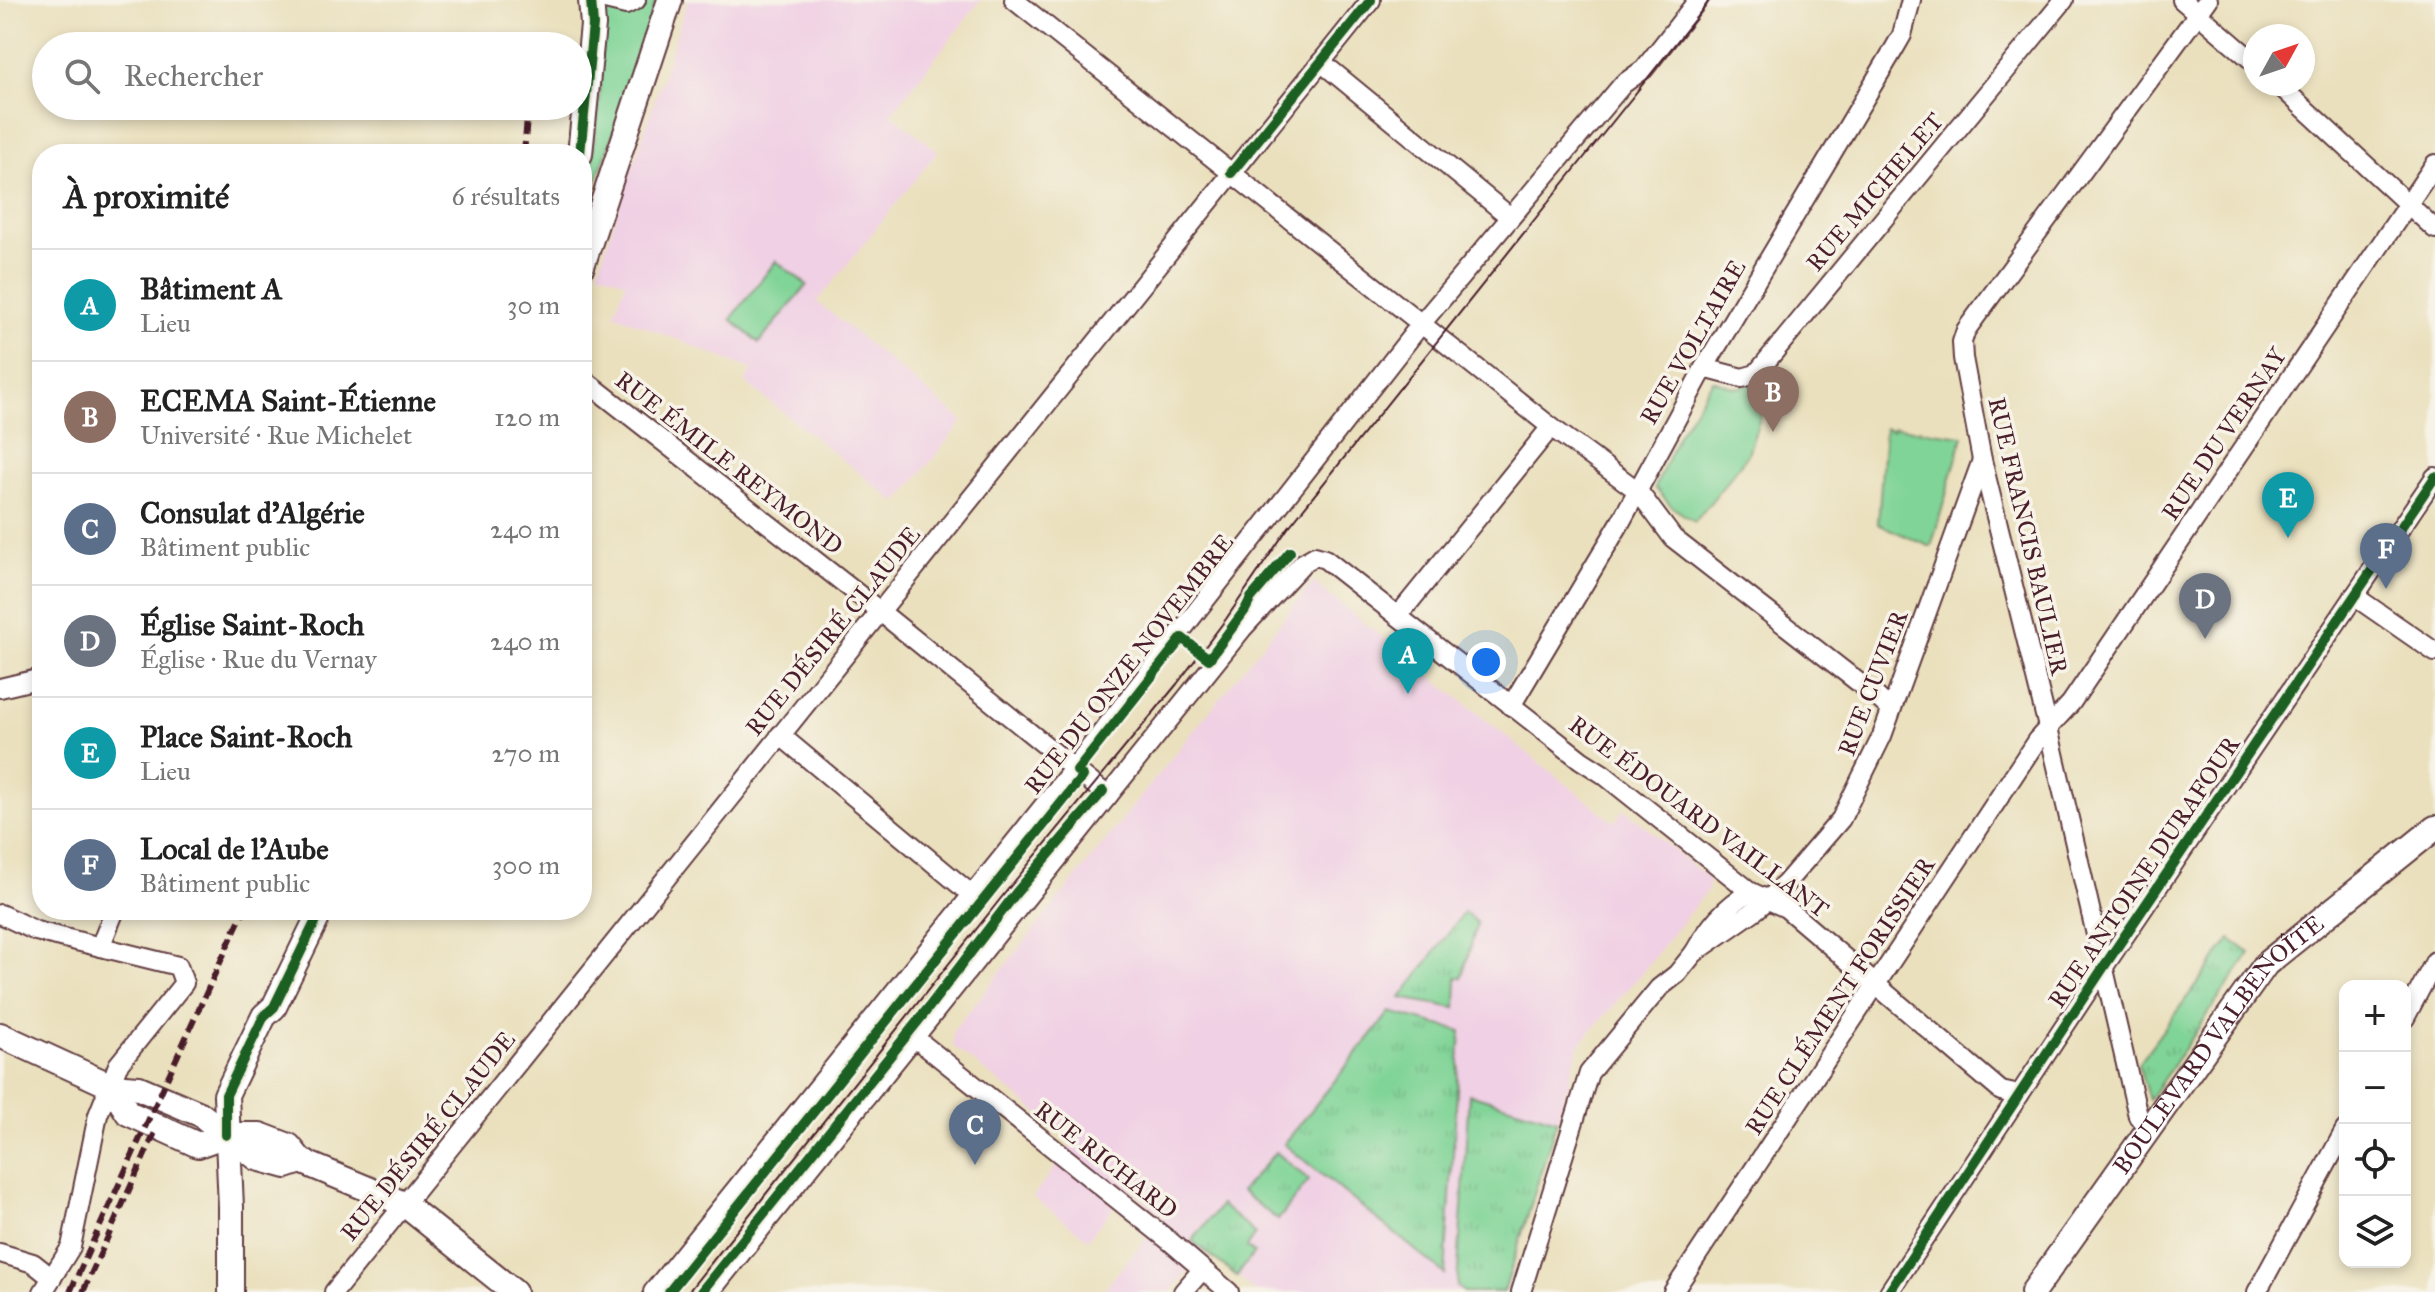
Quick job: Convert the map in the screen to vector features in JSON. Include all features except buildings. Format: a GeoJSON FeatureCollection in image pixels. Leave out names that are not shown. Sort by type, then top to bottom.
{"type":"FeatureCollection","features":[{"type":"Feature","properties":{"kind":"main road"},"geometry":{"type":"LineString","coordinates":[[591,0],[592,35]]}},
{"type":"Feature","properties":{"kind":"main road"},"geometry":{"type":"LineString","coordinates":[[592,238],[670,0]]}},
{"type":"Feature","properties":{"kind":"main road"},"geometry":{"type":"LineString","coordinates":[[581,144],[583,120]]}},
{"type":"Feature","properties":{"kind":"main road"},"geometry":{"type":"LineString","coordinates":[[592,223],[600,215]]}},
{"type":"Feature","properties":{"kind":"main road","name":"BOULEVARD VALBENOÎTE"},"geometry":{"type":"LineString","coordinates":[[2033,1292],[2266,964],[2435,828]]}},
{"type":"Feature","properties":{"kind":"main road"},"geometry":{"type":"LineString","coordinates":[[231,1292],[226,1095],[316,920]]}},
{"type":"Feature","properties":{"kind":"main road"},"geometry":{"type":"LineString","coordinates":[[0,1035],[111,1086],[128,1113],[198,1145],[226,1135],[260,1135],[289,1146],[301,1161],[404,1204],[514,1292]]}},
{"type":"Feature","properties":{"kind":"street"},"geometry":{"type":"LineString","coordinates":[[605,0],[626,5],[636,0]]}},
{"type":"Feature","properties":{"kind":"street"},"geometry":{"type":"LineString","coordinates":[[1014,0],[1551,427],[1638,491],[1673,538],[1891,710]]}},
{"type":"Feature","properties":{"kind":"street","name":"RUE DÉSIRÉ CLAUDE"},"geometry":{"type":"LineString","coordinates":[[334,1292],[1371,0]]}},
{"type":"Feature","properties":{"kind":"street","name":"RUE DU ONZE NOVEMBRE"},"geometry":{"type":"LineString","coordinates":[[653,1292],[1074,768],[1421,324],[1623,84],[1644,69],[1698,0]]}},
{"type":"Feature","properties":{"kind":"street","name":"RUE VOLTAIRE"},"geometry":{"type":"LineString","coordinates":[[1511,706],[1638,491],[1704,368],[1902,35],[1911,0]]}},
{"type":"Feature","properties":{"kind":"street","name":"RUE MICHELET"},"geometry":{"type":"LineString","coordinates":[[1704,368],[1742,378],[1756,374],[2064,0]]}},
{"type":"Feature","properties":{"kind":"street"},"geometry":{"type":"LineString","coordinates":[[2195,4],[2243,51]]}},
{"type":"Feature","properties":{"kind":"street","name":"RUE FRANCIS BAULIER"},"geometry":{"type":"LineString","coordinates":[[2153,1126],[2147,1127],[2138,1116],[1982,460],[1962,342],[1966,330],[2195,4]]}},
{"type":"Feature","properties":{"kind":"street"},"geometry":{"type":"LineString","coordinates":[[1321,62],[1510,217]]}},
{"type":"Feature","properties":{"kind":"street"},"geometry":{"type":"LineString","coordinates":[[2291,96],[2435,229]]}},
{"type":"Feature","properties":{"kind":"street","name":"RUE DU VERNAY"},"geometry":{"type":"LineString","coordinates":[[2048,728],[2080,690],[2435,164]]}},
{"type":"Feature","properties":{"kind":"street","name":"RUE ÉMILE REYMOND"},"geometry":{"type":"LineString","coordinates":[[592,386],[880,611],[1108,796]]}},
{"type":"Feature","properties":{"kind":"street"},"geometry":{"type":"LineString","coordinates":[[1398,616],[1551,427]]}},
{"type":"Feature","properties":{"kind":"street","name":"RUE CUVIER"},"geometry":{"type":"LineString","coordinates":[[1521,1292],[1589,1073],[1659,988],[1759,896],[1785,884],[1841,819],[1882,736],[1982,460]]}},
{"type":"Feature","properties":{"kind":"street","name":"RUE ANTOINE DURAFOUR"},"geometry":{"type":"LineString","coordinates":[[1889,1292],[2103,968],[2435,477]]}},
{"type":"Feature","properties":{"kind":"street","name":"RUE ÉDOUARD VAILLANT"},"geometry":{"type":"LineString","coordinates":[[1108,796],[1242,629],[1308,559],[1315,556],[1325,559],[1759,896],[1786,908],[2001,1091],[2019,1095]]}},
{"type":"Feature","properties":{"kind":"street"},"geometry":{"type":"LineString","coordinates":[[2354,596],[2435,652]]}},
{"type":"Feature","properties":{"kind":"street"},"geometry":{"type":"LineString","coordinates":[[0,688],[32,680]]}},
{"type":"Feature","properties":{"kind":"street","name":"RUE CLÉMENT FORISSIER"},"geometry":{"type":"LineString","coordinates":[[1673,1292],[2037,740],[2048,728]]}},
{"type":"Feature","properties":{"kind":"street"},"geometry":{"type":"LineString","coordinates":[[780,735],[972,895]]}},
{"type":"Feature","properties":{"kind":"street"},"geometry":{"type":"LineString","coordinates":[[710,1292],[1108,796]]}},
{"type":"Feature","properties":{"kind":"street"},"geometry":{"type":"LineString","coordinates":[[0,914],[36,931],[178,966],[184,983],[118,1065],[98,1115],[71,1247],[48,1285],[33,1263],[0,1253]]}},
{"type":"Feature","properties":{"kind":"street"},"geometry":{"type":"LineString","coordinates":[[100,947],[111,920]]}},
{"type":"Feature","properties":{"kind":"street"},"geometry":{"type":"LineString","coordinates":[[2411,1007],[2435,961]]}},
{"type":"Feature","properties":{"kind":"street","name":"RUE RICHARD"},"geometry":{"type":"LineString","coordinates":[[915,1038],[1229,1292]]}},
{"type":"Feature","properties":{"kind":"street"},"geometry":{"type":"LineString","coordinates":[[2257,1292],[2339,1141]]}},
{"type":"Feature","properties":{"kind":"street"},"geometry":{"type":"LineString","coordinates":[[1183,1292],[1202,1270]]}},
{"type":"Feature","properties":{"kind":"shaded area"},"geometry":{"type":"Polygon","coordinates":[[[688,0],[981,0],[891,114],[938,151],[817,302],[963,421],[897,503],[745,382],[753,370],[614,314],[626,282],[598,271],[688,0]]]}},
{"type":"Feature","properties":{"kind":"shaded area"},"geometry":{"type":"Polygon","coordinates":[[[1313,582],[1614,822],[1624,809],[1708,878],[1709,888],[1580,1044],[1506,1292],[1257,1292],[1204,1250],[1170,1292],[1102,1292],[1163,1218],[1129,1188],[1088,1239],[1033,1197],[1074,1141],[953,1046],[953,1031],[1313,582]]]}},
{"type":"Feature","properties":{"kind":"green space"},"geometry":{"type":"Polygon","coordinates":[[[604,0],[656,0],[619,119],[592,192],[592,158],[599,104],[604,0]]]}},
{"type":"Feature","properties":{"kind":"green space"},"geometry":{"type":"Polygon","coordinates":[[[776,261],[807,285],[759,343],[731,319],[776,261]]]}},
{"type":"Feature","properties":{"kind":"green space"},"geometry":{"type":"Polygon","coordinates":[[[1713,380],[1736,388],[1758,382],[1769,393],[1747,456],[1695,522],[1672,507],[1655,488],[1677,437],[1713,380]]]}},
{"type":"Feature","properties":{"kind":"green space"},"geometry":{"type":"Polygon","coordinates":[[[1894,427],[1963,436],[1931,547],[1878,524],[1885,428],[1893,430],[1894,427]]]}},
{"type":"Feature","properties":{"kind":"green space"},"geometry":{"type":"Polygon","coordinates":[[[1464,912],[1477,923],[1462,978],[1457,977],[1456,1008],[1401,998],[1464,912]]]}},
{"type":"Feature","properties":{"kind":"green space"},"geometry":{"type":"Polygon","coordinates":[[[2230,939],[2250,953],[2149,1100],[2138,1064],[2230,939]]]}},
{"type":"Feature","properties":{"kind":"green space"},"geometry":{"type":"Polygon","coordinates":[[[1390,1012],[1461,1031],[1445,1274],[1284,1144],[1390,1012]]]}},
{"type":"Feature","properties":{"kind":"green space"},"geometry":{"type":"Polygon","coordinates":[[[1469,1094],[1557,1120],[1504,1292],[1464,1292],[1457,1287],[1469,1094]]]}},
{"type":"Feature","properties":{"kind":"green space"},"geometry":{"type":"Polygon","coordinates":[[[1276,1152],[1309,1180],[1278,1220],[1241,1191],[1276,1152]]]}},
{"type":"Feature","properties":{"kind":"green space"},"geometry":{"type":"Polygon","coordinates":[[[1221,1205],[1256,1234],[1247,1247],[1254,1253],[1237,1276],[1192,1241],[1221,1205]]]}},
{"type":"Feature","properties":{"kind":"tram line"},"geometry":{"type":"LineString","coordinates":[[688,1292],[1009,888],[1177,684],[1288,528],[1710,0]]}},
{"type":"Feature","properties":{"kind":"railway"},"geometry":{"type":"LineString","coordinates":[[525,144],[527,120]]}},
{"type":"Feature","properties":{"kind":"railway"},"geometry":{"type":"LineString","coordinates":[[70,1292],[239,920]]}},
{"type":"Feature","properties":{"kind":"railway"},"geometry":{"type":"LineString","coordinates":[[83,1292],[157,1128]]}},
{"type":"Feature","properties":{"kind":"cycle path"},"geometry":{"type":"LineString","coordinates":[[591,0],[592,35]]}},
{"type":"Feature","properties":{"kind":"cycle path"},"geometry":{"type":"LineString","coordinates":[[1231,173],[1371,0]]}},
{"type":"Feature","properties":{"kind":"cycle path"},"geometry":{"type":"LineString","coordinates":[[581,144],[583,120]]}},
{"type":"Feature","properties":{"kind":"cycle path"},"geometry":{"type":"LineString","coordinates":[[1889,1292],[2103,968],[2435,477]]}},
{"type":"Feature","properties":{"kind":"cycle path"},"geometry":{"type":"LineString","coordinates":[[1077,771],[1182,638],[1209,659],[1251,598],[1290,552]]}},
{"type":"Feature","properties":{"kind":"cycle path"},"geometry":{"type":"LineString","coordinates":[[669,1292],[1083,776]]}},
{"type":"Feature","properties":{"kind":"cycle path"},"geometry":{"type":"LineString","coordinates":[[701,1292],[926,1011],[1016,893],[1103,791]]}},
{"type":"Feature","properties":{"kind":"cycle path"},"geometry":{"type":"LineString","coordinates":[[226,1135],[226,1095],[316,920]]}},
{"type":"Feature","properties":{"kind":"place","name":"ECEMA Saint-Étienne"},"geometry":{"type":"Point","coordinates":[1773,432]}},
{"type":"Feature","properties":{"kind":"place","name":"Place Saint-Roch"},"geometry":{"type":"Point","coordinates":[2288,538]}},
{"type":"Feature","properties":{"kind":"place","name":"Local de l'Aube"},"geometry":{"type":"Point","coordinates":[2386,589]}},
{"type":"Feature","properties":{"kind":"place","name":"Église Saint-Roch"},"geometry":{"type":"Point","coordinates":[2205,639]}},
{"type":"Feature","properties":{"kind":"place","name":"Bâtiment A"},"geometry":{"type":"Point","coordinates":[1408,694]}},
{"type":"Feature","properties":{"kind":"place","name":"Consulat d'Algérie"},"geometry":{"type":"Point","coordinates":[975,1165]}}]}
